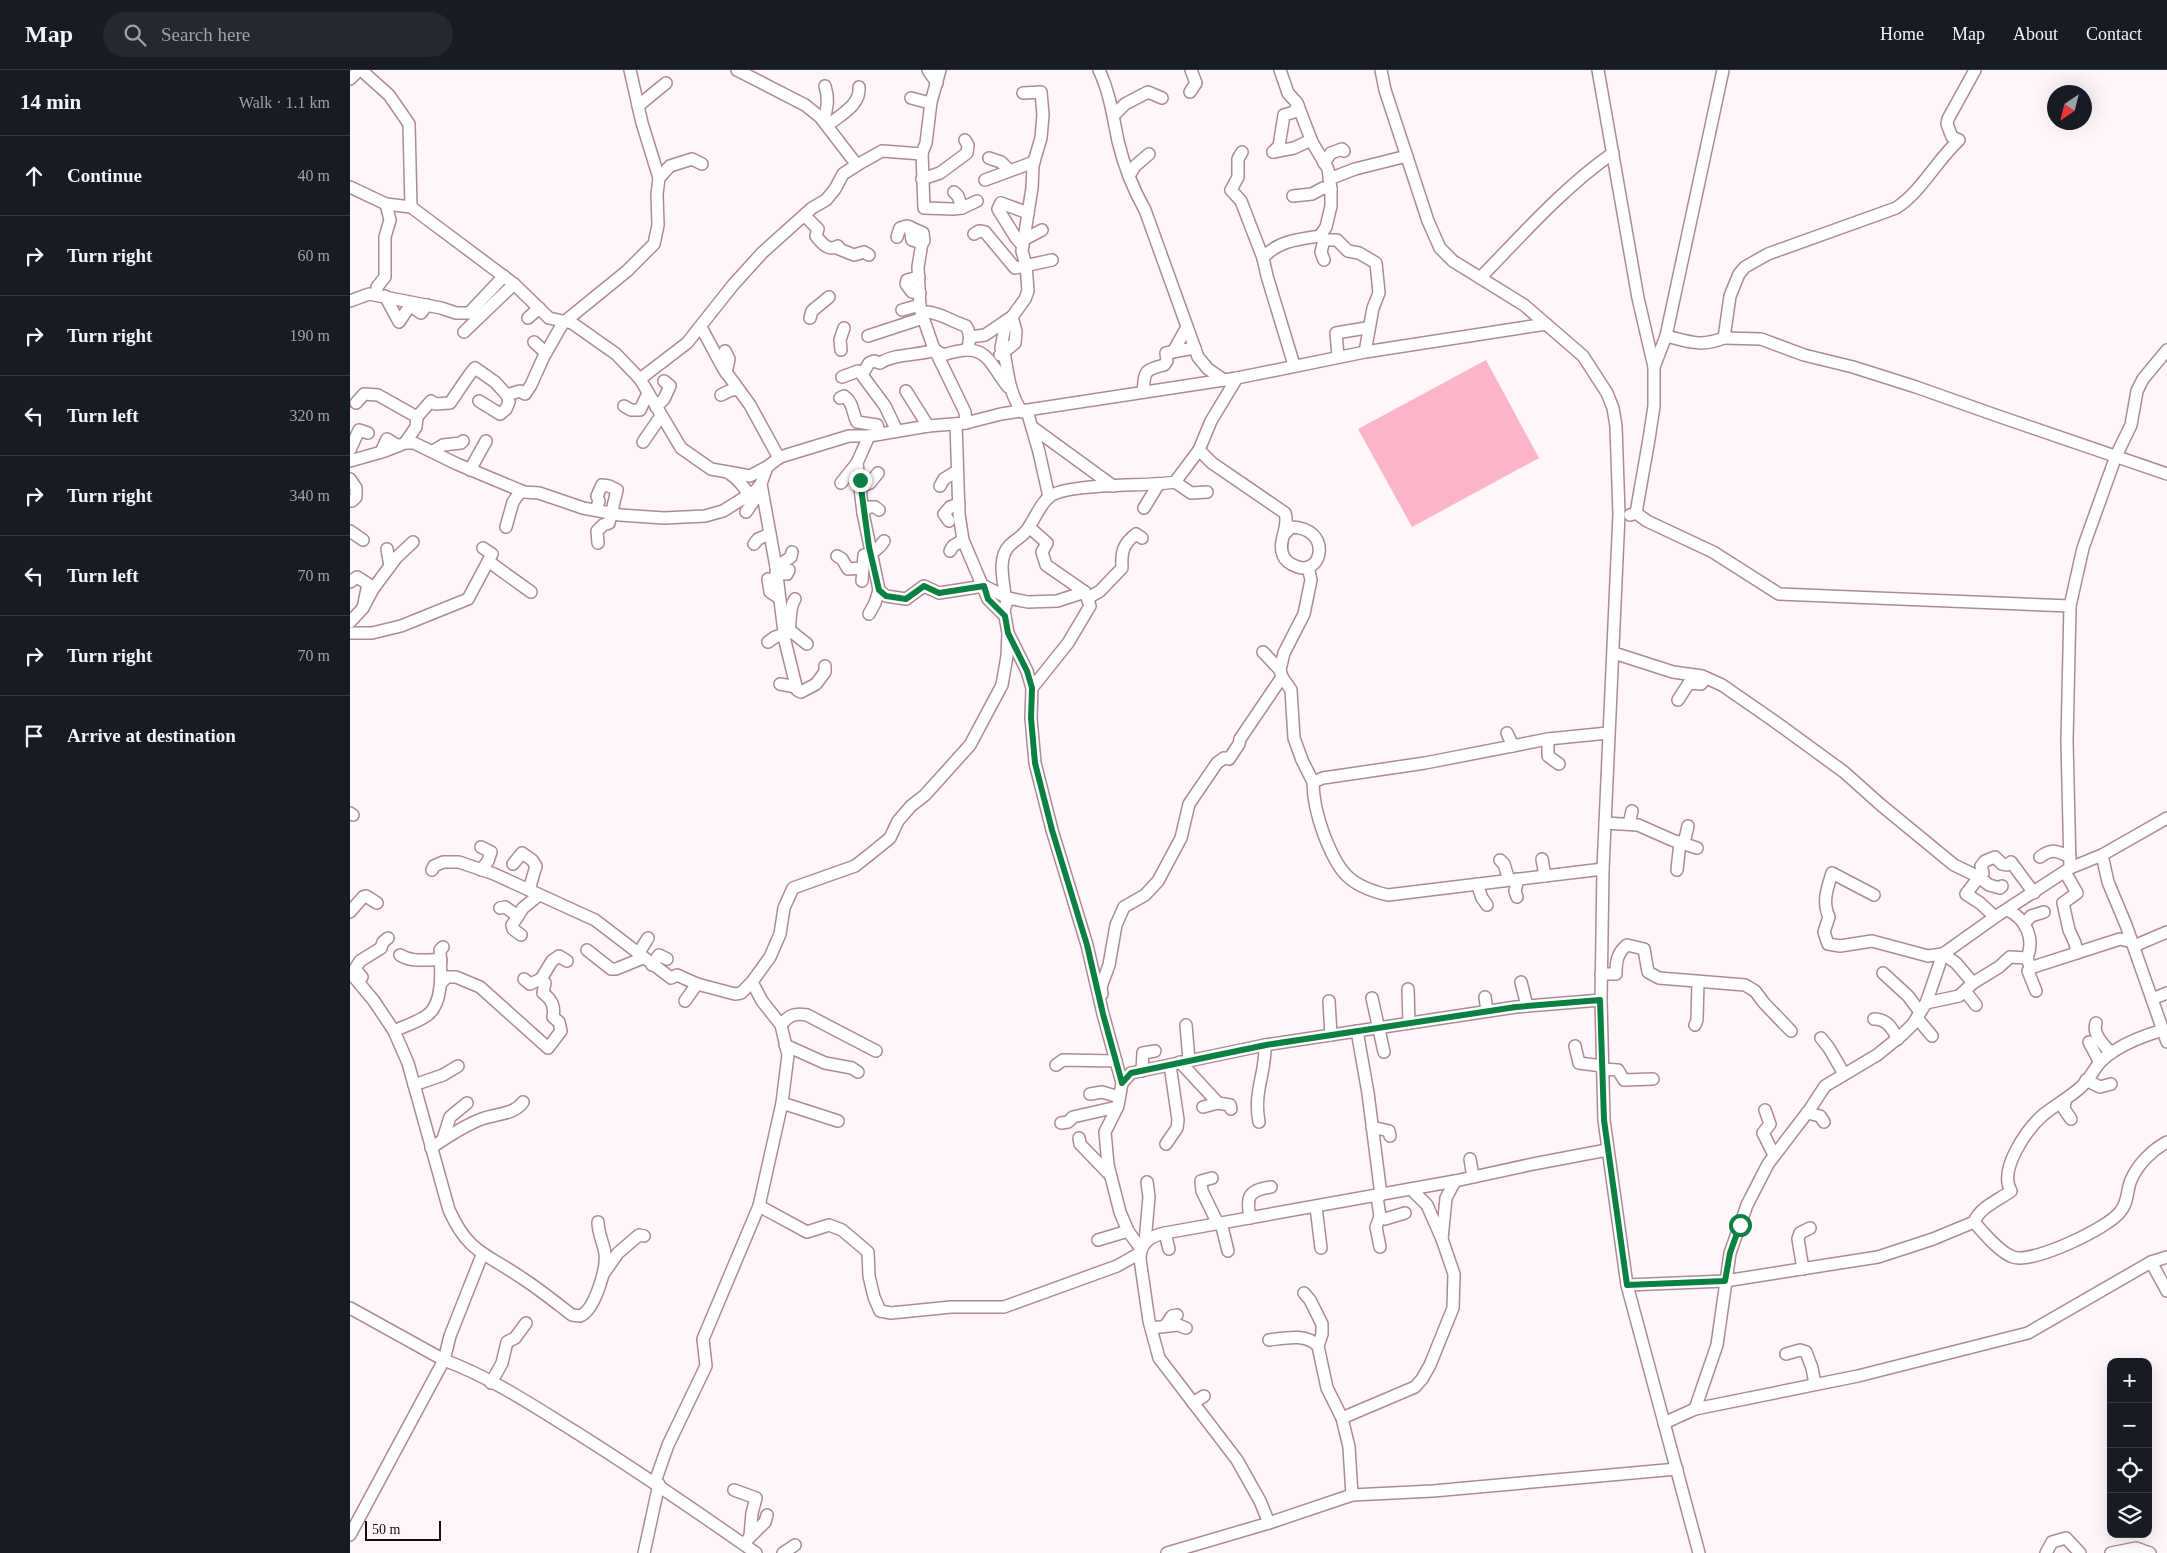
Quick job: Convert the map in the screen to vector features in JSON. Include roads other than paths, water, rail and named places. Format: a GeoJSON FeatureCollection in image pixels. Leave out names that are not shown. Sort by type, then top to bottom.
{"type":"FeatureCollection","features":[{"type":"Feature","properties":{"kind":"street"},"geometry":{"type":"LineString","coordinates":[[350,79],[360,70],[389,95],[409,124],[411,207]]}},
{"type":"Feature","properties":{"kind":"street"},"geometry":{"type":"LineString","coordinates":[[737,70],[805,106],[826,122],[857,166]]}},
{"type":"Feature","properties":{"kind":"street"},"geometry":{"type":"LineString","coordinates":[[928,70],[937,83]]}},
{"type":"Feature","properties":{"kind":"street"},"geometry":{"type":"LineString","coordinates":[[940,70],[930,104],[928,132],[922,154],[924,208],[953,210],[968,207],[977,201]]}},
{"type":"Feature","properties":{"kind":"street"},"geometry":{"type":"LineString","coordinates":[[1099,70],[1105,83],[1114,115],[1118,142],[1150,238],[1195,348],[1208,369],[1224,380]]}},
{"type":"Feature","properties":{"kind":"street"},"geometry":{"type":"LineString","coordinates":[[1190,92],[1196,83],[1191,70]]}},
{"type":"Feature","properties":{"kind":"street"},"geometry":{"type":"LineString","coordinates":[[1280,70],[1288,93],[1308,120],[1330,184],[1328,219],[1322,238],[1321,252],[1324,260]]}},
{"type":"Feature","properties":{"kind":"street"},"geometry":{"type":"LineString","coordinates":[[1381,70],[1428,221],[1440,248],[1453,261],[1524,305],[1583,356],[1607,393],[1613,408],[1616,426],[1619,514],[1603,869],[1600,1000],[1604,1120],[1627,1285],[1699,1553]]}},
{"type":"Feature","properties":{"kind":"street"},"geometry":{"type":"LineString","coordinates":[[1598,70],[1638,298],[1654,367],[1654,406],[1650,439],[1636,513]]}},
{"type":"Feature","properties":{"kind":"street"},"geometry":{"type":"LineString","coordinates":[[1654,367],[1666,336],[1723,70]]}},
{"type":"Feature","properties":{"kind":"street"},"geometry":{"type":"LineString","coordinates":[[1724,338],[1730,296],[1739,274],[1745,267],[1768,254],[1896,208],[1913,195],[1947,151],[1959,140],[1952,137],[1947,124],[1948,119],[1975,70]]}},
{"type":"Feature","properties":{"kind":"street"},"geometry":{"type":"LineString","coordinates":[[507,395],[520,391],[525,394],[532,386],[546,352],[564,323],[627,271],[654,244],[658,225],[657,194],[659,178],[638,106],[633,72]]}},
{"type":"Feature","properties":{"kind":"street"},"geometry":{"type":"LineString","coordinates":[[638,106],[658,92],[666,83]]}},
{"type":"Feature","properties":{"kind":"street"},"geometry":{"type":"LineString","coordinates":[[824,86],[828,99],[826,122]]}},
{"type":"Feature","properties":{"kind":"street"},"geometry":{"type":"LineString","coordinates":[[826,122],[850,109],[859,93],[859,87]]}},
{"type":"Feature","properties":{"kind":"street"},"geometry":{"type":"LineString","coordinates":[[970,337],[985,335],[1012,317],[1025,299],[1028,291],[1026,266],[1022,251],[1034,162],[1041,138],[1043,100],[1041,92],[1022,93]]}},
{"type":"Feature","properties":{"kind":"street"},"geometry":{"type":"LineString","coordinates":[[1114,115],[1140,94],[1148,92],[1162,98]]}},
{"type":"Feature","properties":{"kind":"street"},"geometry":{"type":"LineString","coordinates":[[911,98],[930,104]]}},
{"type":"Feature","properties":{"kind":"street"},"geometry":{"type":"LineString","coordinates":[[1298,105],[1294,112],[1284,116],[1279,146],[1273,152],[1294,148],[1313,139]]}},
{"type":"Feature","properties":{"kind":"street"},"geometry":{"type":"LineString","coordinates":[[922,179],[940,173],[967,153],[968,145],[965,140]]}},
{"type":"Feature","properties":{"kind":"street"},"geometry":{"type":"LineString","coordinates":[[1324,163],[1331,153],[1342,149],[1344,151]]}},
{"type":"Feature","properties":{"kind":"street"},"geometry":{"type":"LineString","coordinates":[[640,379],[687,343],[733,285],[762,253],[812,208],[826,200],[835,189],[843,174],[882,151],[922,154]]}},
{"type":"Feature","properties":{"kind":"street"},"geometry":{"type":"LineString","coordinates":[[1242,152],[1238,159],[1238,177],[1231,190],[1241,201],[1264,258],[1266,276],[1294,364]]}},
{"type":"Feature","properties":{"kind":"street"},"geometry":{"type":"LineString","coordinates":[[1480,278],[1567,190],[1590,169],[1613,153]]}},
{"type":"Feature","properties":{"kind":"street"},"geometry":{"type":"LineString","coordinates":[[1129,176],[1135,166],[1149,154]]}},
{"type":"Feature","properties":{"kind":"street"},"geometry":{"type":"LineString","coordinates":[[1293,196],[1312,194],[1368,165],[1407,156]]}},
{"type":"Feature","properties":{"kind":"street"},"geometry":{"type":"LineString","coordinates":[[989,158],[1001,162],[1009,170]]}},
{"type":"Feature","properties":{"kind":"street"},"geometry":{"type":"LineString","coordinates":[[659,178],[670,166],[692,160],[702,164]]}},
{"type":"Feature","properties":{"kind":"street"},"geometry":{"type":"LineString","coordinates":[[985,180],[1034,162]]}},
{"type":"Feature","properties":{"kind":"street"},"geometry":{"type":"LineString","coordinates":[[350,187],[386,204],[411,207],[504,276],[550,318],[572,324],[616,354],[640,379],[680,448],[711,469],[750,476],[779,458],[848,436],[875,435],[928,426],[961,424],[1001,414],[1237,378],[1294,364],[1338,356],[1546,324]]}},
{"type":"Feature","properties":{"kind":"street"},"geometry":{"type":"LineString","coordinates":[[954,192],[958,196],[962,208]]}},
{"type":"Feature","properties":{"kind":"street"},"geometry":{"type":"LineString","coordinates":[[1024,243],[1016,238],[998,209],[1000,203],[1028,213]]}},
{"type":"Feature","properties":{"kind":"street"},"geometry":{"type":"LineString","coordinates":[[386,204],[390,220],[385,237],[385,277],[377,287],[399,322],[409,307],[421,313],[427,305]]}},
{"type":"Feature","properties":{"kind":"street"},"geometry":{"type":"LineString","coordinates":[[805,216],[818,229],[816,236],[829,248],[834,249],[838,246],[840,249],[854,255],[864,252],[869,255]]}},
{"type":"Feature","properties":{"kind":"street"},"geometry":{"type":"LineString","coordinates":[[897,237],[900,228],[907,226],[910,227],[912,240],[922,243],[919,277],[921,308],[935,350],[965,412],[961,424],[958,471],[963,540],[988,599],[1005,616]]}},
{"type":"Feature","properties":{"kind":"street"},"geometry":{"type":"LineString","coordinates":[[1024,243],[1042,230]]}},
{"type":"Feature","properties":{"kind":"street"},"geometry":{"type":"LineString","coordinates":[[974,234],[979,231],[985,232],[1015,268],[1052,260]]}},
{"type":"Feature","properties":{"kind":"street"},"geometry":{"type":"LineString","coordinates":[[1264,258],[1271,249],[1302,237],[1337,240],[1348,252],[1359,253],[1376,263],[1379,293],[1367,331],[1365,352]]}},
{"type":"Feature","properties":{"kind":"street"},"geometry":{"type":"LineString","coordinates":[[476,314],[504,276]]}},
{"type":"Feature","properties":{"kind":"street"},"geometry":{"type":"LineString","coordinates":[[350,301],[370,294],[427,305],[456,313],[476,314],[514,284]]}},
{"type":"Feature","properties":{"kind":"street"},"geometry":{"type":"LineString","coordinates":[[810,318],[812,312],[829,297]]}},
{"type":"Feature","properties":{"kind":"street"},"geometry":{"type":"LineString","coordinates":[[528,318],[539,308]]}},
{"type":"Feature","properties":{"kind":"street"},"geometry":{"type":"LineString","coordinates":[[868,336],[921,308]]}},
{"type":"Feature","properties":{"kind":"street"},"geometry":{"type":"LineString","coordinates":[[902,310],[921,308],[956,324],[966,326],[970,337],[967,350]]}},
{"type":"Feature","properties":{"kind":"street"},"geometry":{"type":"LineString","coordinates":[[989,358],[997,357],[1015,343],[1016,331],[1012,317]]}},
{"type":"Feature","properties":{"kind":"street"},"geometry":{"type":"LineString","coordinates":[[701,327],[726,372],[750,405],[779,458]]}},
{"type":"Feature","properties":{"kind":"street"},"geometry":{"type":"LineString","coordinates":[[1173,352],[1187,327]]}},
{"type":"Feature","properties":{"kind":"street"},"geometry":{"type":"LineString","coordinates":[[841,350],[840,340],[844,328]]}},
{"type":"Feature","properties":{"kind":"street"},"geometry":{"type":"LineString","coordinates":[[1338,356],[1336,333],[1366,328],[1367,331]]}},
{"type":"Feature","properties":{"kind":"street"},"geometry":{"type":"LineString","coordinates":[[1666,336],[1698,344],[1709,344],[1724,338],[1761,339],[1804,355],[1853,367],[1916,387],[2167,474]]}},
{"type":"Feature","properties":{"kind":"street"},"geometry":{"type":"LineString","coordinates":[[534,342],[546,352]]}},
{"type":"Feature","properties":{"kind":"street"},"geometry":{"type":"LineString","coordinates":[[1143,392],[1146,372],[1149,368],[1164,365],[1167,361],[1166,353],[1195,348]]}},
{"type":"Feature","properties":{"kind":"street"},"geometry":{"type":"LineString","coordinates":[[897,431],[885,406],[862,375],[868,362],[880,363],[888,358],[920,355],[935,350],[944,355],[960,350],[974,350],[989,358],[1011,390]]}},
{"type":"Feature","properties":{"kind":"street"},"geometry":{"type":"LineString","coordinates":[[2077,953],[2063,904],[2077,893],[2068,866],[2067,741],[2070,606],[2083,548],[2116,456],[2131,425],[2137,391],[2167,350]]}},
{"type":"Feature","properties":{"kind":"street"},"geometry":{"type":"LineString","coordinates":[[725,351],[729,359],[726,372]]}},
{"type":"Feature","properties":{"kind":"street"},"geometry":{"type":"LineString","coordinates":[[1004,352],[1014,400],[1024,411],[1032,427],[1049,497]]}},
{"type":"Feature","properties":{"kind":"street"},"geometry":{"type":"LineString","coordinates":[[402,444],[416,427],[417,418],[430,401],[435,404],[450,403],[467,380],[470,372],[475,368],[495,382],[507,395],[509,402],[506,409],[500,414],[479,402]]}},
{"type":"Feature","properties":{"kind":"street"},"geometry":{"type":"LineString","coordinates":[[842,377],[858,370]]}},
{"type":"Feature","properties":{"kind":"street"},"geometry":{"type":"LineString","coordinates":[[735,994],[741,992],[752,982],[770,957],[780,934],[784,908],[793,888],[855,866],[890,838],[898,821],[911,806],[925,795],[970,744],[1002,685],[1007,656],[1008,633],[1004,610],[1007,597],[1001,558],[1008,546],[1025,534],[1049,497],[1059,491],[1113,486],[1158,485],[1175,482],[1199,450],[1211,421],[1237,378]]}},
{"type":"Feature","properties":{"kind":"street"},"geometry":{"type":"LineString","coordinates":[[643,442],[670,386],[664,381]]}},
{"type":"Feature","properties":{"kind":"street"},"geometry":{"type":"LineString","coordinates":[[721,395],[729,391],[738,390]]}},
{"type":"Feature","properties":{"kind":"street"},"geometry":{"type":"LineString","coordinates":[[906,391],[928,426]]}},
{"type":"Feature","properties":{"kind":"street"},"geometry":{"type":"LineString","coordinates":[[356,403],[364,394],[378,395],[417,418]]}},
{"type":"Feature","properties":{"kind":"street"},"geometry":{"type":"LineString","coordinates":[[624,406],[631,410],[640,410],[648,394]]}},
{"type":"Feature","properties":{"kind":"street"},"geometry":{"type":"LineString","coordinates":[[840,398],[844,396],[849,399],[858,422],[877,425],[875,435],[858,462],[841,483]]}},
{"type":"Feature","properties":{"kind":"street"},"geometry":{"type":"LineString","coordinates":[[1032,427],[1113,486]]}},
{"type":"Feature","properties":{"kind":"street"},"geometry":{"type":"LineString","coordinates":[[350,450],[359,430],[368,434]]}},
{"type":"Feature","properties":{"kind":"street"},"geometry":{"type":"LineString","coordinates":[[434,451],[443,445],[461,443],[463,441]]}},
{"type":"Feature","properties":{"kind":"street"},"geometry":{"type":"LineString","coordinates":[[470,470],[486,441]]}},
{"type":"Feature","properties":{"kind":"street"},"geometry":{"type":"LineString","coordinates":[[350,461],[402,444],[414,443],[501,484],[521,491],[538,493],[611,513],[664,518],[705,516],[756,499]]}},
{"type":"Feature","properties":{"kind":"street"},"geometry":{"type":"LineString","coordinates":[[1199,450],[1212,463],[1285,513],[1301,527],[1314,534],[1318,542],[1319,555],[1313,565],[1304,569],[1292,565],[1283,556],[1280,545],[1287,520],[1285,513]]}},
{"type":"Feature","properties":{"kind":"street"},"geometry":{"type":"LineString","coordinates":[[858,462],[863,513],[879,590],[875,604],[868,614]]}},
{"type":"Feature","properties":{"kind":"street"},"geometry":{"type":"LineString","coordinates":[[746,512],[756,499],[767,467]]}},
{"type":"Feature","properties":{"kind":"street"},"geometry":{"type":"LineString","coordinates":[[940,486],[944,479],[958,471]]}},
{"type":"Feature","properties":{"kind":"street"},"geometry":{"type":"LineString","coordinates":[[726,472],[736,477],[756,499],[770,534],[773,573],[796,687],[800,692],[816,684],[825,672],[824,666]]}},
{"type":"Feature","properties":{"kind":"street"},"geometry":{"type":"LineString","coordinates":[[860,487],[870,483],[878,473]]}},
{"type":"Feature","properties":{"kind":"street"},"geometry":{"type":"LineString","coordinates":[[350,479],[356,488],[356,497],[352,501]]}},
{"type":"Feature","properties":{"kind":"street"},"geometry":{"type":"LineString","coordinates":[[1175,482],[1191,494],[1207,492]]}},
{"type":"Feature","properties":{"kind":"street"},"geometry":{"type":"LineString","coordinates":[[501,484],[508,490],[513,504]]}},
{"type":"Feature","properties":{"kind":"street"},"geometry":{"type":"LineString","coordinates":[[596,510],[599,501],[597,496],[598,489],[605,485],[617,490],[609,523],[603,525],[597,531],[598,543]]}},
{"type":"Feature","properties":{"kind":"street"},"geometry":{"type":"LineString","coordinates":[[1144,508],[1158,485]]}},
{"type":"Feature","properties":{"kind":"street"},"geometry":{"type":"LineString","coordinates":[[506,527],[513,504],[521,491]]}},
{"type":"Feature","properties":{"kind":"street"},"geometry":{"type":"LineString","coordinates":[[949,521],[944,514],[950,507],[959,504]]}},
{"type":"Feature","properties":{"kind":"street"},"geometry":{"type":"LineString","coordinates":[[863,513],[868,506],[880,510]]}},
{"type":"Feature","properties":{"kind":"street"},"geometry":{"type":"LineString","coordinates":[[1619,514],[1628,515],[1636,513],[1655,525],[1713,552],[1779,594],[2070,606]]}},
{"type":"Feature","properties":{"kind":"street"},"geometry":{"type":"LineString","coordinates":[[1284,535],[1291,526],[1301,527]]}},
{"type":"Feature","properties":{"kind":"street"},"geometry":{"type":"LineString","coordinates":[[1029,527],[1047,543],[1042,552],[1046,565],[1086,595],[1090,606],[1074,635],[1032,688]]}},
{"type":"Feature","properties":{"kind":"street"},"geometry":{"type":"LineString","coordinates":[[350,531],[363,540]]}},
{"type":"Feature","properties":{"kind":"street"},"geometry":{"type":"LineString","coordinates":[[754,544],[758,539],[770,534]]}},
{"type":"Feature","properties":{"kind":"street"},"geometry":{"type":"LineString","coordinates":[[879,590],[886,596],[906,599],[924,586],[939,593],[984,586],[1007,597],[1028,602],[1057,601],[1100,591],[1122,568],[1121,553],[1130,538],[1136,534],[1142,538]]}},
{"type":"Feature","properties":{"kind":"street"},"geometry":{"type":"LineString","coordinates":[[950,551],[953,546],[963,540]]}},
{"type":"Feature","properties":{"kind":"street"},"geometry":{"type":"LineString","coordinates":[[862,581],[864,555],[870,554],[880,547],[884,541]]}},
{"type":"Feature","properties":{"kind":"street"},"geometry":{"type":"LineString","coordinates":[[350,622],[362,608],[373,589],[396,558],[413,542]]}},
{"type":"Feature","properties":{"kind":"street"},"geometry":{"type":"LineString","coordinates":[[350,633],[372,632],[400,626],[468,599],[492,554],[483,548]]}},
{"type":"Feature","properties":{"kind":"street"},"geometry":{"type":"LineString","coordinates":[[387,549],[390,566]]}},
{"type":"Feature","properties":{"kind":"street"},"geometry":{"type":"LineString","coordinates":[[773,573],[791,557],[792,552]]}},
{"type":"Feature","properties":{"kind":"street"},"geometry":{"type":"LineString","coordinates":[[837,556],[842,559],[848,569],[862,568]]}},
{"type":"Feature","properties":{"kind":"street"},"geometry":{"type":"LineString","coordinates":[[488,561],[531,592]]}},
{"type":"Feature","properties":{"kind":"street"},"geometry":{"type":"LineString","coordinates":[[1103,1014],[1102,987],[1110,965],[1116,925],[1124,907],[1145,895],[1158,881],[1181,838],[1189,804],[1216,763],[1224,758],[1229,759],[1240,744],[1240,739],[1281,674],[1284,653],[1304,614],[1311,580],[1308,567]]}},
{"type":"Feature","properties":{"kind":"street"},"geometry":{"type":"LineString","coordinates":[[773,573],[787,574],[789,570]]}},
{"type":"Feature","properties":{"kind":"street"},"geometry":{"type":"LineString","coordinates":[[350,582],[357,577],[368,584],[362,608]]}},
{"type":"Feature","properties":{"kind":"street"},"geometry":{"type":"LineString","coordinates":[[786,634],[791,626],[791,605],[795,599]]}},
{"type":"Feature","properties":{"kind":"street"},"geometry":{"type":"LineString","coordinates":[[768,642],[775,637],[792,632],[807,644]]}},
{"type":"Feature","properties":{"kind":"street"},"geometry":{"type":"LineString","coordinates":[[1008,633],[1024,664],[1032,688],[1031,718],[1035,763],[1052,830],[1087,945],[1122,1083],[1118,1102],[1105,1132],[1110,1175],[1120,1212],[1128,1231],[1142,1248]]}},
{"type":"Feature","properties":{"kind":"street"},"geometry":{"type":"LineString","coordinates":[[1263,652],[1291,690],[1294,738],[1313,782],[1313,798],[1316,812],[1334,862],[1356,883],[1369,891],[1388,895],[1603,869]]}},
{"type":"Feature","properties":{"kind":"street"},"geometry":{"type":"LineString","coordinates":[[1614,653],[1673,672],[1688,673],[1706,678],[1722,685],[1774,720],[1844,772],[1908,829],[1954,866],[1979,877],[1996,888],[2000,888],[2003,884],[2002,896],[2008,909],[2020,917],[2026,929],[2030,951],[2028,971],[2036,991]]}},
{"type":"Feature","properties":{"kind":"street"},"geometry":{"type":"LineString","coordinates":[[1678,700],[1689,683],[1701,684],[1706,678]]}},
{"type":"Feature","properties":{"kind":"street"},"geometry":{"type":"LineString","coordinates":[[780,684],[796,687]]}},
{"type":"Feature","properties":{"kind":"street"},"geometry":{"type":"LineString","coordinates":[[1313,782],[1323,778],[1417,765],[1548,739],[1608,732]]}},
{"type":"Feature","properties":{"kind":"street"},"geometry":{"type":"LineString","coordinates":[[1507,733],[1513,746]]}},
{"type":"Feature","properties":{"kind":"street"},"geometry":{"type":"LineString","coordinates":[[1548,739],[1548,756],[1559,764]]}},
{"type":"Feature","properties":{"kind":"street"},"geometry":{"type":"LineString","coordinates":[[1629,824],[1632,811]]}},
{"type":"Feature","properties":{"kind":"street"},"geometry":{"type":"LineString","coordinates":[[1874,895],[1832,872],[1826,890],[1824,907],[1829,917],[1824,932],[1828,944],[1840,946],[1872,941],[1928,956],[1944,954],[1995,917],[2034,893],[2068,866],[2102,855],[2167,818]]}},
{"type":"Feature","properties":{"kind":"street"},"geometry":{"type":"LineString","coordinates":[[1605,823],[1638,825],[1697,848]]}},
{"type":"Feature","properties":{"kind":"street"},"geometry":{"type":"LineString","coordinates":[[1677,870],[1682,842],[1688,826]]}},
{"type":"Feature","properties":{"kind":"street"},"geometry":{"type":"LineString","coordinates":[[481,847],[491,852],[488,861],[481,870]]}},
{"type":"Feature","properties":{"kind":"street"},"geometry":{"type":"LineString","coordinates":[[2040,857],[2048,851],[2055,850],[2068,866]]}},
{"type":"Feature","properties":{"kind":"street"},"geometry":{"type":"LineString","coordinates":[[513,864],[522,853],[532,860],[536,866],[534,893],[512,925],[513,929],[521,935]]}},
{"type":"Feature","properties":{"kind":"street"},"geometry":{"type":"LineString","coordinates":[[1627,1285],[1725,1281],[1878,1257],[1933,1239],[1974,1222],[1976,1216],[2011,1191],[2007,1185],[2008,1169],[2032,1125],[2045,1113],[2065,1101],[2086,1080],[2099,1061],[2133,1040],[2165,1035],[2133,944],[2108,882],[2102,855]]}},
{"type":"Feature","properties":{"kind":"street"},"geometry":{"type":"LineString","coordinates":[[1995,917],[1980,903],[1966,894],[1983,873],[1981,866],[1985,861],[1995,857],[2002,864],[2007,865],[2011,862],[2034,893]]}},
{"type":"Feature","properties":{"kind":"street"},"geometry":{"type":"LineString","coordinates":[[1542,859],[1545,876]]}},
{"type":"Feature","properties":{"kind":"street"},"geometry":{"type":"LineString","coordinates":[[1500,860],[1513,880],[1517,897]]}},
{"type":"Feature","properties":{"kind":"street"},"geometry":{"type":"LineString","coordinates":[[432,870],[434,866],[443,862],[459,862],[481,870],[614,930],[644,959],[671,978],[677,975],[697,984],[735,994],[760,997]]}},
{"type":"Feature","properties":{"kind":"street"},"geometry":{"type":"LineString","coordinates":[[1477,884],[1482,898],[1487,905]]}},
{"type":"Feature","properties":{"kind":"street"},"geometry":{"type":"LineString","coordinates":[[350,912],[363,897],[366,896],[377,903]]}},
{"type":"Feature","properties":{"kind":"street"},"geometry":{"type":"LineString","coordinates":[[500,908],[505,906],[518,916]]}},
{"type":"Feature","properties":{"kind":"street"},"geometry":{"type":"LineString","coordinates":[[1921,1011],[1959,996],[1999,967],[2010,957],[2031,916],[2044,912]]}},
{"type":"Feature","properties":{"kind":"street"},"geometry":{"type":"LineString","coordinates":[[2010,957],[2029,963],[2077,953],[2120,939],[2133,944],[2167,932]]}},
{"type":"Feature","properties":{"kind":"street"},"geometry":{"type":"LineString","coordinates":[[365,990],[366,983],[354,969],[360,961],[382,948],[383,942],[388,938]]}},
{"type":"Feature","properties":{"kind":"street"},"geometry":{"type":"LineString","coordinates":[[644,959],[648,938]]}},
{"type":"Feature","properties":{"kind":"street"},"geometry":{"type":"LineString","coordinates":[[1602,942],[1644,949],[1648,972],[1659,978],[1745,985],[1755,991],[1791,1031]]}},
{"type":"Feature","properties":{"kind":"street"},"geometry":{"type":"LineString","coordinates":[[1601,974],[1616,974],[1616,960],[1627,945]]}},
{"type":"Feature","properties":{"kind":"street"},"geometry":{"type":"LineString","coordinates":[[394,1031],[430,1013],[438,997],[441,983],[440,950],[443,947]]}},
{"type":"Feature","properties":{"kind":"street"},"geometry":{"type":"LineString","coordinates":[[587,950],[611,969],[616,970],[659,955],[667,959]]}},
{"type":"Feature","properties":{"kind":"street"},"geometry":{"type":"LineString","coordinates":[[1944,954],[1956,963],[1976,1005]]}},
{"type":"Feature","properties":{"kind":"street"},"geometry":{"type":"LineString","coordinates":[[1695,1409],[1717,1346],[1730,1253],[1747,1204],[1768,1164],[1826,1086],[1877,1055],[1898,1039],[1921,1011],[1944,954]]}},
{"type":"Feature","properties":{"kind":"street"},"geometry":{"type":"LineString","coordinates":[[400,955],[408,960],[440,960]]}},
{"type":"Feature","properties":{"kind":"street"},"geometry":{"type":"LineString","coordinates":[[524,979],[530,984],[541,979],[552,961],[559,956],[567,961]]}},
{"type":"Feature","properties":{"kind":"street"},"geometry":{"type":"LineString","coordinates":[[350,972],[394,1031],[408,1063],[449,1210],[465,1240],[482,1255],[520,1277],[572,1315],[580,1316],[590,1309],[603,1274],[605,1254],[598,1222]]}},
{"type":"Feature","properties":{"kind":"street"},"geometry":{"type":"LineString","coordinates":[[1883,973],[1921,1011],[1932,1036]]}},
{"type":"Feature","properties":{"kind":"street"},"geometry":{"type":"LineString","coordinates":[[441,983],[447,977],[456,977],[480,987],[548,1048],[561,1031],[559,1022],[553,1017],[554,1008],[551,999],[543,993],[545,984],[541,979]]}},
{"type":"Feature","properties":{"kind":"street"},"geometry":{"type":"LineString","coordinates":[[644,1553],[657,1483],[668,1445],[706,1366],[703,1339],[759,1206],[782,1103],[788,1055],[781,1025],[760,997],[752,982]]}},
{"type":"Feature","properties":{"kind":"street"},"geometry":{"type":"LineString","coordinates":[[1521,982],[1527,1006]]}},
{"type":"Feature","properties":{"kind":"street"},"geometry":{"type":"LineString","coordinates":[[1695,1025],[1697,1020],[1698,982]]}},
{"type":"Feature","properties":{"kind":"street"},"geometry":{"type":"LineString","coordinates":[[685,1001],[697,984]]}},
{"type":"Feature","properties":{"kind":"street"},"geometry":{"type":"LineString","coordinates":[[1408,989],[1409,1023]]}},
{"type":"Feature","properties":{"kind":"street"},"geometry":{"type":"LineString","coordinates":[[2152,999],[2167,993]]}},
{"type":"Feature","properties":{"kind":"street"},"geometry":{"type":"LineString","coordinates":[[1485,997],[1487,1011]]}},
{"type":"Feature","properties":{"kind":"street"},"geometry":{"type":"LineString","coordinates":[[1372,998],[1384,1052]]}},
{"type":"Feature","properties":{"kind":"street"},"geometry":{"type":"LineString","coordinates":[[1122,1083],[1131,1073],[1266,1045],[1487,1011],[1600,1000]]}},
{"type":"Feature","properties":{"kind":"street"},"geometry":{"type":"LineString","coordinates":[[1329,1001],[1331,1035]]}},
{"type":"Feature","properties":{"kind":"street"},"geometry":{"type":"LineString","coordinates":[[781,1025],[788,1017],[796,1014],[807,1015],[876,1050]]}},
{"type":"Feature","properties":{"kind":"street"},"geometry":{"type":"LineString","coordinates":[[1874,1019],[1881,1019],[1890,1025],[1898,1039]]}},
{"type":"Feature","properties":{"kind":"street"},"geometry":{"type":"LineString","coordinates":[[2096,1023],[2094,1027],[2099,1039],[2111,1053]]}},
{"type":"Feature","properties":{"kind":"street"},"geometry":{"type":"LineString","coordinates":[[1166,1144],[1177,1128],[1180,1062],[1186,1025]]}},
{"type":"Feature","properties":{"kind":"street"},"geometry":{"type":"LineString","coordinates":[[1357,1031],[1372,1127],[1380,1217],[1376,1227],[1380,1247]]}},
{"type":"Feature","properties":{"kind":"street"},"geometry":{"type":"LineString","coordinates":[[1821,1038],[1844,1074]]}},
{"type":"Feature","properties":{"kind":"street"},"geometry":{"type":"LineString","coordinates":[[2088,1042],[2099,1061]]}},
{"type":"Feature","properties":{"kind":"street"},"geometry":{"type":"LineString","coordinates":[[785,1044],[825,1063],[852,1068],[858,1072]]}},
{"type":"Feature","properties":{"kind":"street"},"geometry":{"type":"LineString","coordinates":[[1259,1122],[1256,1099],[1266,1059],[1266,1045]]}},
{"type":"Feature","properties":{"kind":"street"},"geometry":{"type":"LineString","coordinates":[[1575,1046],[1579,1063],[1618,1070],[1624,1080],[1653,1079]]}},
{"type":"Feature","properties":{"kind":"street"},"geometry":{"type":"LineString","coordinates":[[1142,1071],[1143,1053],[1155,1051]]}},
{"type":"Feature","properties":{"kind":"street"},"geometry":{"type":"LineString","coordinates":[[1056,1065],[1063,1060],[1116,1061]]}},
{"type":"Feature","properties":{"kind":"street"},"geometry":{"type":"LineString","coordinates":[[1180,1062],[1218,1103]]}},
{"type":"Feature","properties":{"kind":"street"},"geometry":{"type":"LineString","coordinates":[[414,1085],[443,1075],[458,1066]]}},
{"type":"Feature","properties":{"kind":"street"},"geometry":{"type":"LineString","coordinates":[[2086,1080],[2100,1087],[2111,1084]]}},
{"type":"Feature","properties":{"kind":"street"},"geometry":{"type":"LineString","coordinates":[[1090,1094],[1102,1092],[1118,1102]]}},
{"type":"Feature","properties":{"kind":"street"},"geometry":{"type":"LineString","coordinates":[[2065,1101],[2064,1109],[2070,1118]]}},
{"type":"Feature","properties":{"kind":"street"},"geometry":{"type":"LineString","coordinates":[[431,1148],[452,1133],[481,1119],[517,1109],[523,1102]]}},
{"type":"Feature","properties":{"kind":"street"},"geometry":{"type":"LineString","coordinates":[[1061,1123],[1068,1122],[1073,1116],[1118,1102]]}},
{"type":"Feature","properties":{"kind":"street"},"geometry":{"type":"LineString","coordinates":[[443,1140],[450,1117],[467,1103]]}},
{"type":"Feature","properties":{"kind":"street"},"geometry":{"type":"LineString","coordinates":[[782,1103],[838,1120]]}},
{"type":"Feature","properties":{"kind":"street"},"geometry":{"type":"LineString","coordinates":[[1203,1107],[1218,1103],[1230,1105],[1231,1109]]}},
{"type":"Feature","properties":{"kind":"street"},"geometry":{"type":"LineString","coordinates":[[1765,1110],[1770,1124],[1763,1133],[1774,1156]]}},
{"type":"Feature","properties":{"kind":"street"},"geometry":{"type":"LineString","coordinates":[[1807,1113],[1820,1116],[1824,1122]]}},
{"type":"Feature","properties":{"kind":"street"},"geometry":{"type":"LineString","coordinates":[[1372,1127],[1389,1131],[1390,1136]]}},
{"type":"Feature","properties":{"kind":"street"},"geometry":{"type":"LineString","coordinates":[[1080,1138],[1080,1144],[1110,1175]]}},
{"type":"Feature","properties":{"kind":"street"},"geometry":{"type":"LineString","coordinates":[[1974,1222],[2004,1251],[2013,1257],[2040,1255],[2057,1249],[2116,1217],[2125,1205],[2131,1180],[2142,1163],[2156,1148],[2167,1142]]}},
{"type":"Feature","properties":{"kind":"street"},"geometry":{"type":"LineString","coordinates":[[759,1206],[808,1232],[829,1225],[842,1230],[868,1252],[874,1297],[880,1312],[951,1307],[1004,1307],[1117,1266],[1156,1235],[1412,1190],[1607,1150]]}},
{"type":"Feature","properties":{"kind":"street"},"geometry":{"type":"LineString","coordinates":[[1470,1159],[1473,1177]]}},
{"type":"Feature","properties":{"kind":"street"},"geometry":{"type":"LineString","coordinates":[[1212,1178],[1201,1180],[1202,1191],[1220,1224],[1228,1251]]}},
{"type":"Feature","properties":{"kind":"street"},"geometry":{"type":"LineString","coordinates":[[1442,1239],[1446,1198],[1455,1181]]}},
{"type":"Feature","properties":{"kind":"street"},"geometry":{"type":"LineString","coordinates":[[1147,1182],[1149,1197],[1142,1248],[1151,1328],[1159,1358],[1237,1460],[1260,1501],[1269,1523]]}},
{"type":"Feature","properties":{"kind":"street"},"geometry":{"type":"LineString","coordinates":[[1250,1218],[1248,1204],[1251,1194],[1257,1189],[1271,1187]]}},
{"type":"Feature","properties":{"kind":"street"},"geometry":{"type":"LineString","coordinates":[[1342,1418],[1415,1387],[1422,1380],[1437,1349],[1453,1308],[1454,1274],[1442,1239],[1427,1205],[1412,1190]]}},
{"type":"Feature","properties":{"kind":"street"},"geometry":{"type":"LineString","coordinates":[[1316,1207],[1322,1248]]}},
{"type":"Feature","properties":{"kind":"street"},"geometry":{"type":"LineString","coordinates":[[1380,1217],[1385,1219],[1405,1213]]}},
{"type":"Feature","properties":{"kind":"street"},"geometry":{"type":"LineString","coordinates":[[1803,1269],[1798,1239],[1800,1233],[1810,1228]]}},
{"type":"Feature","properties":{"kind":"street"},"geometry":{"type":"LineString","coordinates":[[1098,1240],[1128,1231]]}},
{"type":"Feature","properties":{"kind":"street"},"geometry":{"type":"LineString","coordinates":[[1165,1234],[1169,1249]]}},
{"type":"Feature","properties":{"kind":"street"},"geometry":{"type":"LineString","coordinates":[[603,1274],[618,1253],[639,1235],[644,1236]]}},
{"type":"Feature","properties":{"kind":"street"},"geometry":{"type":"LineString","coordinates":[[350,1535],[354,1514],[444,1360],[450,1336],[482,1255]]}},
{"type":"Feature","properties":{"kind":"street"},"geometry":{"type":"LineString","coordinates":[[1664,1423],[1695,1409],[1858,1376],[2028,1333],[2151,1262],[2167,1257]]}},
{"type":"Feature","properties":{"kind":"street"},"geometry":{"type":"LineString","coordinates":[[2151,1262],[2167,1291]]}},
{"type":"Feature","properties":{"kind":"street"},"geometry":{"type":"LineString","coordinates":[[1304,1293],[1322,1324],[1322,1334],[1318,1346]]}},
{"type":"Feature","properties":{"kind":"street"},"geometry":{"type":"LineString","coordinates":[[350,1308],[444,1360],[460,1366],[526,1401],[747,1540],[755,1553]]}},
{"type":"Feature","properties":{"kind":"street"},"geometry":{"type":"LineString","coordinates":[[1166,1325],[1172,1316],[1176,1315]]}},
{"type":"Feature","properties":{"kind":"street"},"geometry":{"type":"LineString","coordinates":[[491,1382],[502,1363],[508,1342],[515,1338],[526,1323]]}},
{"type":"Feature","properties":{"kind":"street"},"geometry":{"type":"LineString","coordinates":[[1151,1328],[1166,1325],[1178,1325],[1186,1328]]}},
{"type":"Feature","properties":{"kind":"street"},"geometry":{"type":"LineString","coordinates":[[1269,1340],[1300,1338],[1313,1340],[1318,1346],[1327,1388],[1342,1418],[1349,1447],[1352,1495]]}},
{"type":"Feature","properties":{"kind":"street"},"geometry":{"type":"LineString","coordinates":[[1786,1354],[1800,1350],[1806,1352],[1815,1384]]}},
{"type":"Feature","properties":{"kind":"street"},"geometry":{"type":"LineString","coordinates":[[1193,1403],[1204,1396]]}},
{"type":"Feature","properties":{"kind":"street"},"geometry":{"type":"LineString","coordinates":[[1167,1553],[1269,1523],[1352,1495],[1433,1491],[1677,1469]]}},
{"type":"Feature","properties":{"kind":"street"},"geometry":{"type":"LineString","coordinates":[[734,1490],[756,1498],[747,1540]]}},
{"type":"Feature","properties":{"kind":"street"},"geometry":{"type":"LineString","coordinates":[[747,1540],[765,1522],[767,1515]]}},
{"type":"Feature","properties":{"kind":"street"},"geometry":{"type":"LineString","coordinates":[[2046,1553],[2052,1542],[2066,1538],[2080,1553]]}},
{"type":"Feature","properties":{"kind":"street"},"geometry":{"type":"LineString","coordinates":[[783,1553],[795,1545]]}},
{"type":"Feature","properties":{"kind":"street"},"geometry":{"type":"LineString","coordinates":[[2112,1553],[2136,1548],[2150,1553]]}}]}
